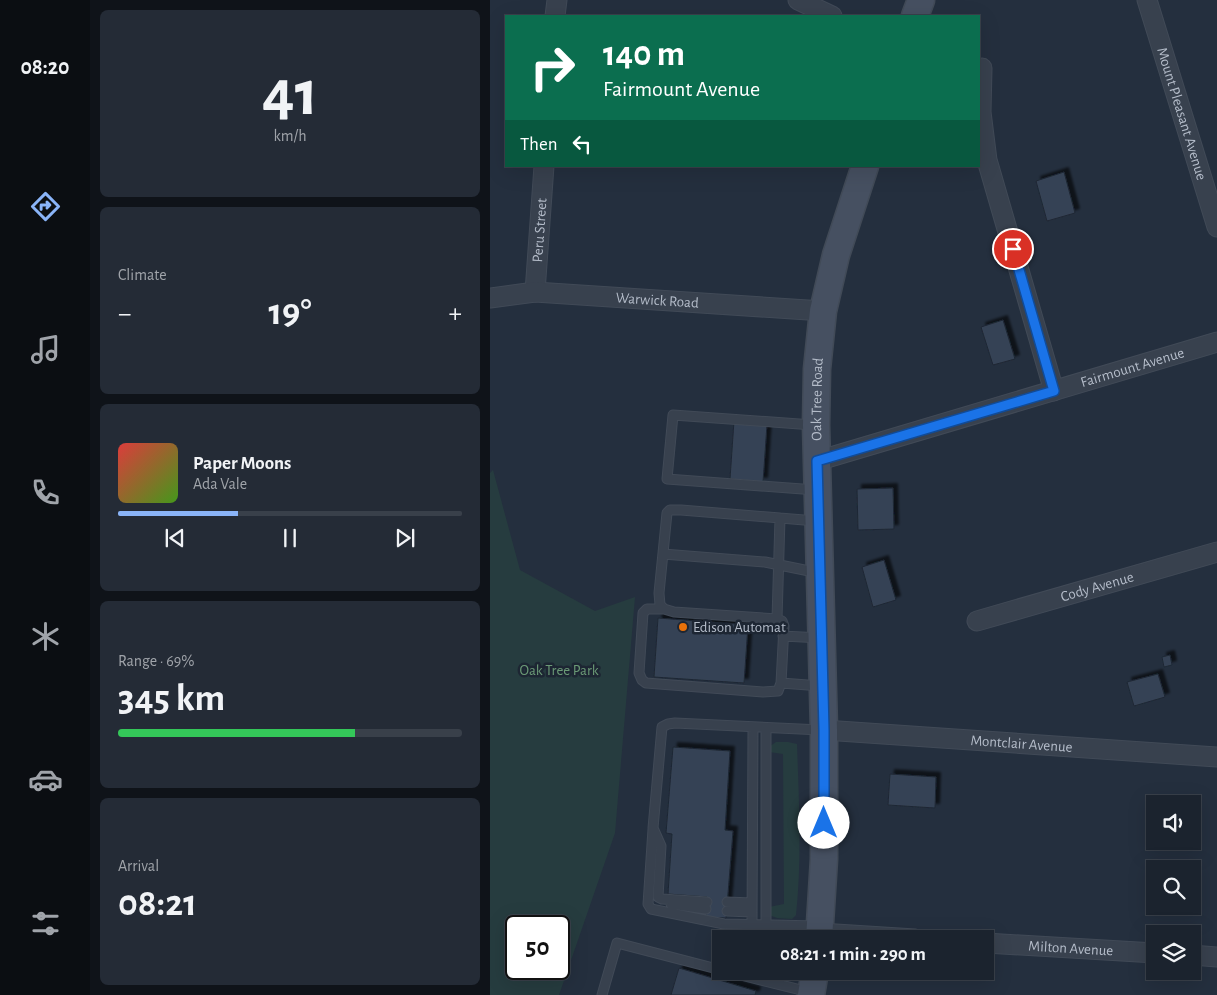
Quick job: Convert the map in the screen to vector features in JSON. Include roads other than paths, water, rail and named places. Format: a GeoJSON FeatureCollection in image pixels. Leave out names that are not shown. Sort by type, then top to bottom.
{"type":"FeatureCollection","features":[{"type":"Feature","properties":{"kind":"main road"},"geometry":{"type":"LineString","coordinates":[[915,15],[921,0]]}},
{"type":"Feature","properties":{"kind":"main road","name":"Oak Tree Road"},"geometry":{"type":"LineString","coordinates":[[820,930],[824,859],[824,730],[816,425],[817,369],[823,311],[836,255],[865,167]]}},
{"type":"Feature","properties":{"kind":"street"},"geometry":{"type":"LineString","coordinates":[[555,15],[557,0]]}},
{"type":"Feature","properties":{"kind":"street"},"geometry":{"type":"LineString","coordinates":[[798,0],[830,15]]}},
{"type":"Feature","properties":{"kind":"street","name":"Mount Pleasant Avenue"},"geometry":{"type":"LineString","coordinates":[[1147,0],[1217,227]]}},
{"type":"Feature","properties":{"kind":"street"},"geometry":{"type":"LineString","coordinates":[[982,68],[981,112],[987,160],[1054,391]]}},
{"type":"Feature","properties":{"kind":"street","name":"Peru Street"},"geometry":{"type":"LineString","coordinates":[[535,292],[544,167]]}},
{"type":"Feature","properties":{"kind":"street","name":"Warwick Road"},"geometry":{"type":"LineString","coordinates":[[490,298],[535,292],[823,311]]}},
{"type":"Feature","properties":{"kind":"street","name":"Fairmount Avenue"},"geometry":{"type":"LineString","coordinates":[[817,461],[1217,342]]}},
{"type":"Feature","properties":{"kind":"street","name":"Cody Avenue"},"geometry":{"type":"LineString","coordinates":[[977,621],[1217,552]]}},
{"type":"Feature","properties":{"kind":"street","name":"Montclair Avenue"},"geometry":{"type":"LineString","coordinates":[[824,730],[1217,757]]}},
{"type":"Feature","properties":{"kind":"street","name":"Milton Avenue"},"geometry":{"type":"LineString","coordinates":[[994,943],[1146,952]]}},
{"type":"Feature","properties":{"kind":"street"},"geometry":{"type":"LineString","coordinates":[[1201,956],[1217,957]]}},
{"type":"Feature","properties":{"kind":"lane"},"geometry":{"type":"LineString","coordinates":[[816,425],[673,415],[667,479],[818,490]]}},
{"type":"Feature","properties":{"kind":"lane"},"geometry":{"type":"LineString","coordinates":[[664,608],[647,609],[643,613],[639,673],[642,680],[646,683],[769,692],[778,691],[781,683],[783,623],[777,619],[674,612],[660,605],[667,513],[670,510],[681,510],[819,521]]}},
{"type":"Feature","properties":{"kind":"lane"},"geometry":{"type":"LineString","coordinates":[[777,619],[780,518]]}},
{"type":"Feature","properties":{"kind":"lane"},"geometry":{"type":"LineString","coordinates":[[663,554],[765,562],[820,573]]}},
{"type":"Feature","properties":{"kind":"lane"},"geometry":{"type":"LineString","coordinates":[[784,636],[822,638]]}},
{"type":"Feature","properties":{"kind":"lane"},"geometry":{"type":"LineString","coordinates":[[781,683],[823,686]]}},
{"type":"Feature","properties":{"kind":"lane"},"geometry":{"type":"LineString","coordinates":[[797,930],[724,924],[651,908],[648,904],[662,727],[675,723],[824,730]]}},
{"type":"Feature","properties":{"kind":"lane"},"geometry":{"type":"LineString","coordinates":[[752,925],[753,727]]}},
{"type":"Feature","properties":{"kind":"lane"},"geometry":{"type":"LineString","coordinates":[[766,728],[766,926]]}},
{"type":"Feature","properties":{"kind":"lane"},"geometry":{"type":"LineString","coordinates":[[653,828],[661,846],[658,897],[662,900],[707,906]]}},
{"type":"Feature","properties":{"kind":"lane"},"geometry":{"type":"LineString","coordinates":[[727,906],[752,907]]}},
{"type":"Feature","properties":{"kind":"lane"},"geometry":{"type":"LineString","coordinates":[[602,995],[617,943],[712,968]]}},
{"type":"Feature","properties":{"kind":"lane"},"geometry":{"type":"LineString","coordinates":[[778,980],[813,986]]}},
{"type":"Feature","properties":{"kind":"place","name":"Edison Automat"},"geometry":{"type":"Point","coordinates":[683,627]}},
{"type":"Feature","properties":{"kind":"park label","name":"Oak Tree Park"},"geometry":{"type":"Point","coordinates":[559,670]}}]}
